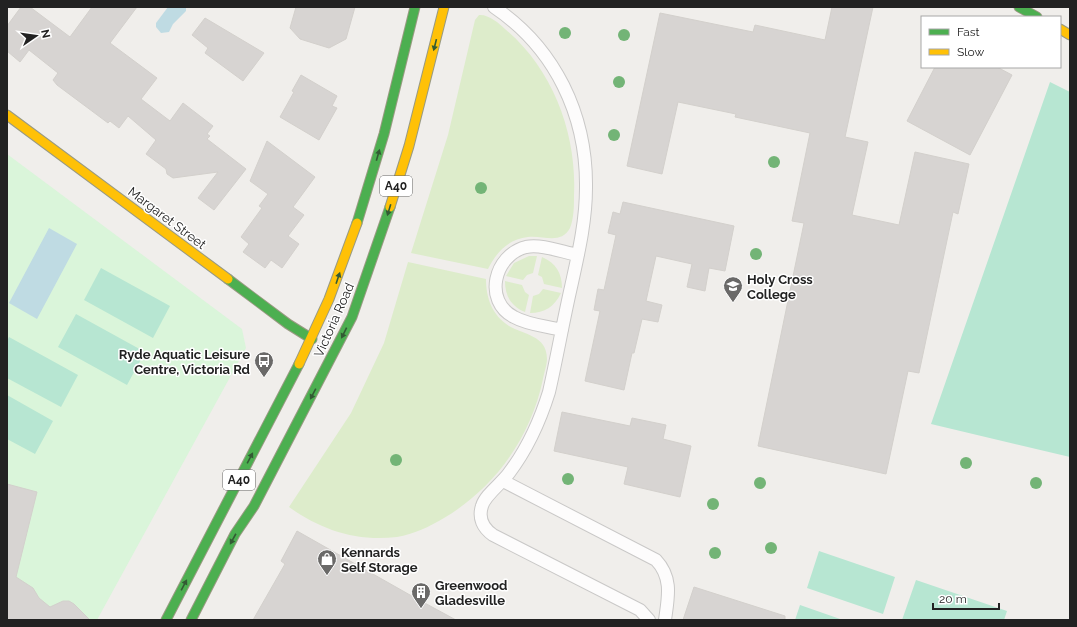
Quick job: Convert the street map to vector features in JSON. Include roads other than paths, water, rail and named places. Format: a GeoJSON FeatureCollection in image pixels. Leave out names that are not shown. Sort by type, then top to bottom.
{"type":"FeatureCollection","features":[{"type":"Feature","properties":{"kind":"main road","name":"Victoria Road"},"geometry":{"type":"LineString","coordinates":[[166,620],[312,339],[333,292],[368,193],[403,62],[415,7]]}},
{"type":"Feature","properties":{"kind":"main road","name":"Victoria Road"},"geometry":{"type":"LineString","coordinates":[[190,620],[235,534],[254,506],[352,316],[378,245],[409,146],[444,7]]}},
{"type":"Feature","properties":{"kind":"main road"},"geometry":{"type":"LineString","coordinates":[[1019,7],[1035,16]]}},
{"type":"Feature","properties":{"kind":"main road"},"geometry":{"type":"LineString","coordinates":[[1061,30],[1070,35]]}},
{"type":"Feature","properties":{"kind":"main road","name":"Margaret Street"},"geometry":{"type":"LineString","coordinates":[[7,115],[288,324],[312,339]]}},
{"type":"Feature","properties":{"kind":"lane"},"geometry":{"type":"LineString","coordinates":[[494,7],[519,26],[539,46],[551,63],[569,100],[582,143],[586,188],[582,233],[550,392],[542,414],[522,454],[503,481],[482,504],[481,518],[487,531],[640,610],[649,620]]}},
{"type":"Feature","properties":{"kind":"lane"},"geometry":{"type":"LineString","coordinates":[[562,330],[526,322],[513,317],[504,308],[497,296],[496,283],[498,270],[505,259],[516,251],[528,247],[541,247],[578,255]]}},
{"type":"Feature","properties":{"kind":"lane"},"geometry":{"type":"LineString","coordinates":[[503,481],[656,560],[662,566],[668,582],[666,620]]}},
{"type":"Feature","properties":{"kind":"water"},"geometry":{"type":"Polygon","coordinates":[[[168,7],[186,7],[186,11],[173,24],[169,32],[161,33],[156,27],[156,23],[168,7]]]}},
{"type":"Feature","properties":{"kind":"water"},"geometry":{"type":"Polygon","coordinates":[[[49,228],[77,244],[37,319],[9,303],[49,228]]]}},
{"type":"Feature","properties":{"kind":"place","name":"Holy Cross College"},"geometry":{"type":"Point","coordinates":[733,303]}},
{"type":"Feature","properties":{"kind":"place","name":"Ryde Aquatic Leisure Centre, Victoria Rd"},"geometry":{"type":"Point","coordinates":[264,378]}},
{"type":"Feature","properties":{"kind":"place","name":"Kennards Self Storage"},"geometry":{"type":"Point","coordinates":[327,576]}},
{"type":"Feature","properties":{"kind":"place","name":"Greenwood Gladesville"},"geometry":{"type":"Point","coordinates":[421,609]}}]}
